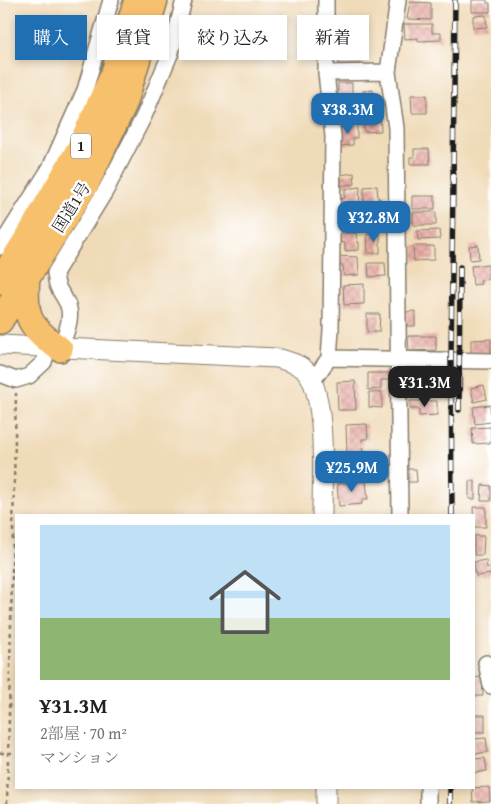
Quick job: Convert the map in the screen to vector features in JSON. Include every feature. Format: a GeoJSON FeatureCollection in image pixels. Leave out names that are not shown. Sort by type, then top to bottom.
{"type":"FeatureCollection","features":[{"type":"Feature","properties":{"kind":"highway","name":"国道1号"},"geometry":{"type":"LineString","coordinates":[[0,281],[30,234],[78,151],[113,75],[137,0]]}},
{"type":"Feature","properties":{"kind":"highway","name":"国道1号"},"geometry":{"type":"LineString","coordinates":[[0,321],[87,182],[125,102],[155,0]]}},
{"type":"Feature","properties":{"kind":"highway"},"geometry":{"type":"LineString","coordinates":[[27,276],[25,302],[29,320],[39,334],[54,349]]}},
{"type":"Feature","properties":{"kind":"street"},"geometry":{"type":"LineString","coordinates":[[0,247],[50,168],[85,90],[111,0]]}},
{"type":"Feature","properties":{"kind":"street"},"geometry":{"type":"LineString","coordinates":[[0,374],[16,380],[29,376],[44,362],[66,333],[70,314],[67,303],[57,288],[55,274],[106,190],[144,116],[171,52],[184,0]]}},
{"type":"Feature","properties":{"kind":"street"},"geometry":{"type":"LineString","coordinates":[[312,382],[329,358],[331,330],[333,136],[326,73],[326,0]]}},
{"type":"Feature","properties":{"kind":"street"},"geometry":{"type":"LineString","coordinates":[[398,0],[388,72],[396,128],[400,514]]}},
{"type":"Feature","properties":{"kind":"street"},"geometry":{"type":"LineString","coordinates":[[326,73],[388,72]]}},
{"type":"Feature","properties":{"kind":"street"},"geometry":{"type":"LineString","coordinates":[[0,345],[277,358],[294,363],[307,372],[317,396],[321,419],[322,514]]}},
{"type":"Feature","properties":{"kind":"street"},"geometry":{"type":"LineString","coordinates":[[329,358],[491,361]]}},
{"type":"Feature","properties":{"kind":"street"},"geometry":{"type":"LineString","coordinates":[[486,663],[491,686]]}},
{"type":"Feature","properties":{"kind":"street"},"geometry":{"type":"LineString","coordinates":[[326,789],[326,804]]}},
{"type":"Feature","properties":{"kind":"street"},"geometry":{"type":"LineString","coordinates":[[428,789],[428,804]]}},
{"type":"Feature","properties":{"kind":"path"},"geometry":{"type":"LineString","coordinates":[[7,804],[16,380]]}},
{"type":"Feature","properties":{"kind":"path"},"geometry":{"type":"LineString","coordinates":[[0,753],[15,753]]}},
{"type":"Feature","properties":{"kind":"building"},"geometry":{"type":"Polygon","coordinates":[[[472,0],[487,0],[487,3],[490,3],[490,12],[472,12],[472,0]]]}},
{"type":"Feature","properties":{"kind":"building"},"geometry":{"type":"Polygon","coordinates":[[[410,2],[431,3],[431,20],[407,19],[410,2]]]}},
{"type":"Feature","properties":{"kind":"building"},"geometry":{"type":"Polygon","coordinates":[[[486,15],[487,27],[473,28],[473,16],[486,15]]]}},
{"type":"Feature","properties":{"kind":"building"},"geometry":{"type":"Polygon","coordinates":[[[404,24],[432,24],[432,33],[441,33],[441,40],[418,41],[418,38],[405,39],[404,24]]]}},
{"type":"Feature","properties":{"kind":"building"},"geometry":{"type":"Polygon","coordinates":[[[339,60],[359,60],[359,64],[339,64],[339,60]]]}},
{"type":"Feature","properties":{"kind":"building"},"geometry":{"type":"Polygon","coordinates":[[[338,83],[352,83],[352,98],[338,98],[338,83]]]}},
{"type":"Feature","properties":{"kind":"building"},"geometry":{"type":"Polygon","coordinates":[[[373,90],[373,95],[378,95],[378,99],[384,99],[385,106],[364,107],[363,91],[373,90]]]}},
{"type":"Feature","properties":{"kind":"building"},"geometry":{"type":"Polygon","coordinates":[[[411,95],[427,95],[427,113],[412,113],[411,95]]]}},
{"type":"Feature","properties":{"kind":"building"},"geometry":{"type":"Polygon","coordinates":[[[368,110],[378,110],[381,131],[364,132],[364,113],[368,113],[368,110]]]}},
{"type":"Feature","properties":{"kind":"building"},"geometry":{"type":"Polygon","coordinates":[[[357,124],[357,138],[353,138],[353,145],[339,146],[339,128],[344,128],[344,125],[357,124]]]}},
{"type":"Feature","properties":{"kind":"building"},"geometry":{"type":"Polygon","coordinates":[[[414,149],[429,149],[430,164],[410,164],[410,157],[414,157],[414,149]]]}},
{"type":"Feature","properties":{"kind":"building"},"geometry":{"type":"Polygon","coordinates":[[[354,173],[355,184],[337,186],[339,175],[354,173]]]}},
{"type":"Feature","properties":{"kind":"building"},"geometry":{"type":"Polygon","coordinates":[[[377,186],[378,199],[380,198],[381,204],[364,205],[364,187],[377,186]]]}},
{"type":"Feature","properties":{"kind":"building"},"geometry":{"type":"Polygon","coordinates":[[[360,187],[359,206],[341,206],[340,199],[345,198],[345,189],[360,187]]]}},
{"type":"Feature","properties":{"kind":"building"},"geometry":{"type":"Polygon","coordinates":[[[412,196],[435,196],[435,209],[412,209],[412,196]]]}},
{"type":"Feature","properties":{"kind":"building"},"geometry":{"type":"Polygon","coordinates":[[[413,212],[436,212],[436,225],[413,225],[413,212]]]}},
{"type":"Feature","properties":{"kind":"building"},"geometry":{"type":"Polygon","coordinates":[[[336,215],[347,215],[346,229],[336,228],[336,215]]]}},
{"type":"Feature","properties":{"kind":"building"},"geometry":{"type":"Polygon","coordinates":[[[439,230],[440,239],[418,240],[417,231],[439,230]]]}},
{"type":"Feature","properties":{"kind":"building"},"geometry":{"type":"Polygon","coordinates":[[[337,233],[356,233],[359,250],[345,251],[345,243],[337,242],[337,233]]]}},
{"type":"Feature","properties":{"kind":"building"},"geometry":{"type":"Polygon","coordinates":[[[367,234],[380,234],[380,253],[368,253],[367,234]]]}},
{"type":"Feature","properties":{"kind":"building"},"geometry":{"type":"Polygon","coordinates":[[[478,245],[479,259],[470,260],[469,246],[478,245]]]}},
{"type":"Feature","properties":{"kind":"building"},"geometry":{"type":"Polygon","coordinates":[[[413,246],[434,246],[434,260],[414,261],[413,246]]]}},
{"type":"Feature","properties":{"kind":"building"},"geometry":{"type":"Polygon","coordinates":[[[338,256],[358,257],[359,275],[344,276],[343,266],[337,265],[338,256]]]}},
{"type":"Feature","properties":{"kind":"building"},"geometry":{"type":"Polygon","coordinates":[[[368,263],[385,263],[386,276],[369,277],[368,263]]]}},
{"type":"Feature","properties":{"kind":"building"},"geometry":{"type":"Polygon","coordinates":[[[488,265],[489,279],[480,280],[481,284],[473,285],[471,266],[488,265]]]}},
{"type":"Feature","properties":{"kind":"building"},"geometry":{"type":"Polygon","coordinates":[[[364,284],[364,304],[344,305],[343,285],[364,284]]]}},
{"type":"Feature","properties":{"kind":"building"},"geometry":{"type":"Polygon","coordinates":[[[415,311],[415,326],[407,326],[406,312],[415,311]]]}},
{"type":"Feature","properties":{"kind":"building"},"geometry":{"type":"Polygon","coordinates":[[[367,314],[380,314],[379,332],[367,332],[367,314]]]}},
{"type":"Feature","properties":{"kind":"building"},"geometry":{"type":"Polygon","coordinates":[[[408,336],[436,336],[436,350],[409,351],[408,336]]]}},
{"type":"Feature","properties":{"kind":"building"},"geometry":{"type":"Polygon","coordinates":[[[491,339],[491,353],[471,353],[471,340],[491,339]]]}},
{"type":"Feature","properties":{"kind":"building"},"geometry":{"type":"Polygon","coordinates":[[[368,373],[389,373],[389,380],[381,380],[381,389],[368,390],[368,373]]]}},
{"type":"Feature","properties":{"kind":"building"},"geometry":{"type":"Polygon","coordinates":[[[355,381],[356,410],[338,410],[337,382],[355,381]]]}},
{"type":"Feature","properties":{"kind":"building"},"geometry":{"type":"Polygon","coordinates":[[[484,385],[487,399],[474,402],[471,388],[484,385]]]}},
{"type":"Feature","properties":{"kind":"building"},"geometry":{"type":"Polygon","coordinates":[[[369,392],[382,392],[382,408],[369,407],[369,392]]]}},
{"type":"Feature","properties":{"kind":"building"},"geometry":{"type":"Polygon","coordinates":[[[410,401],[437,401],[437,415],[419,416],[419,409],[410,409],[410,401]]]}},
{"type":"Feature","properties":{"kind":"building"},"geometry":{"type":"Polygon","coordinates":[[[490,405],[491,422],[475,424],[473,407],[490,405]]]}},
{"type":"Feature","properties":{"kind":"building"},"geometry":{"type":"Polygon","coordinates":[[[367,424],[368,439],[362,439],[363,453],[347,454],[346,425],[367,424]]]}},
{"type":"Feature","properties":{"kind":"building"},"geometry":{"type":"Polygon","coordinates":[[[491,427],[491,443],[473,444],[472,428],[491,427]]]}},
{"type":"Feature","properties":{"kind":"building"},"geometry":{"type":"Polygon","coordinates":[[[407,469],[416,469],[417,482],[407,482],[407,469]]]}},
{"type":"Feature","properties":{"kind":"building"},"geometry":{"type":"Polygon","coordinates":[[[366,481],[368,499],[362,499],[362,504],[339,506],[337,484],[366,481]]]}},
{"type":"Feature","properties":{"kind":"building"},"geometry":{"type":"Polygon","coordinates":[[[469,481],[475,481],[475,499],[469,499],[469,481]]]}},
{"type":"Feature","properties":{"kind":"building"},"geometry":{"type":"Polygon","coordinates":[[[482,485],[491,486],[491,501],[481,501],[482,485]]]}},
{"type":"Feature","properties":{"kind":"building"},"geometry":{"type":"Polygon","coordinates":[[[473,507],[486,507],[486,527],[475,527],[475,514],[473,514],[473,507]]]}},
{"type":"Feature","properties":{"kind":"building"},"geometry":{"type":"Polygon","coordinates":[[[475,536],[484,536],[483,555],[475,555],[475,536]]]}},
{"type":"Feature","properties":{"kind":"building"},"geometry":{"type":"Polygon","coordinates":[[[486,560],[487,568],[491,567],[491,574],[476,576],[475,562],[486,560]]]}},
{"type":"Feature","properties":{"kind":"building"},"geometry":{"type":"Polygon","coordinates":[[[482,677],[483,696],[475,696],[475,678],[482,677]]]}},
{"type":"Feature","properties":{"kind":"building"},"geometry":{"type":"Polygon","coordinates":[[[475,715],[485,715],[485,732],[475,732],[475,715]]]}},
{"type":"Feature","properties":{"kind":"building"},"geometry":{"type":"Polygon","coordinates":[[[486,738],[488,752],[475,754],[475,739],[486,738]]]}},
{"type":"Feature","properties":{"kind":"building"},"geometry":{"type":"Polygon","coordinates":[[[485,758],[487,771],[475,773],[475,759],[485,758]]]}},
{"type":"Feature","properties":{"kind":"building"},"geometry":{"type":"Polygon","coordinates":[[[489,787],[490,801],[473,802],[472,789],[489,787]]]}},
{"type":"Feature","properties":{"kind":"railway"},"geometry":{"type":"LineString","coordinates":[[452,514],[451,361],[455,0]]}},
{"type":"Feature","properties":{"kind":"railway"},"geometry":{"type":"LineString","coordinates":[[459,410],[460,267]]}},
{"type":"Feature","properties":{"kind":"railway"},"geometry":{"type":"LineString","coordinates":[[450,789],[450,804]]}}]}
